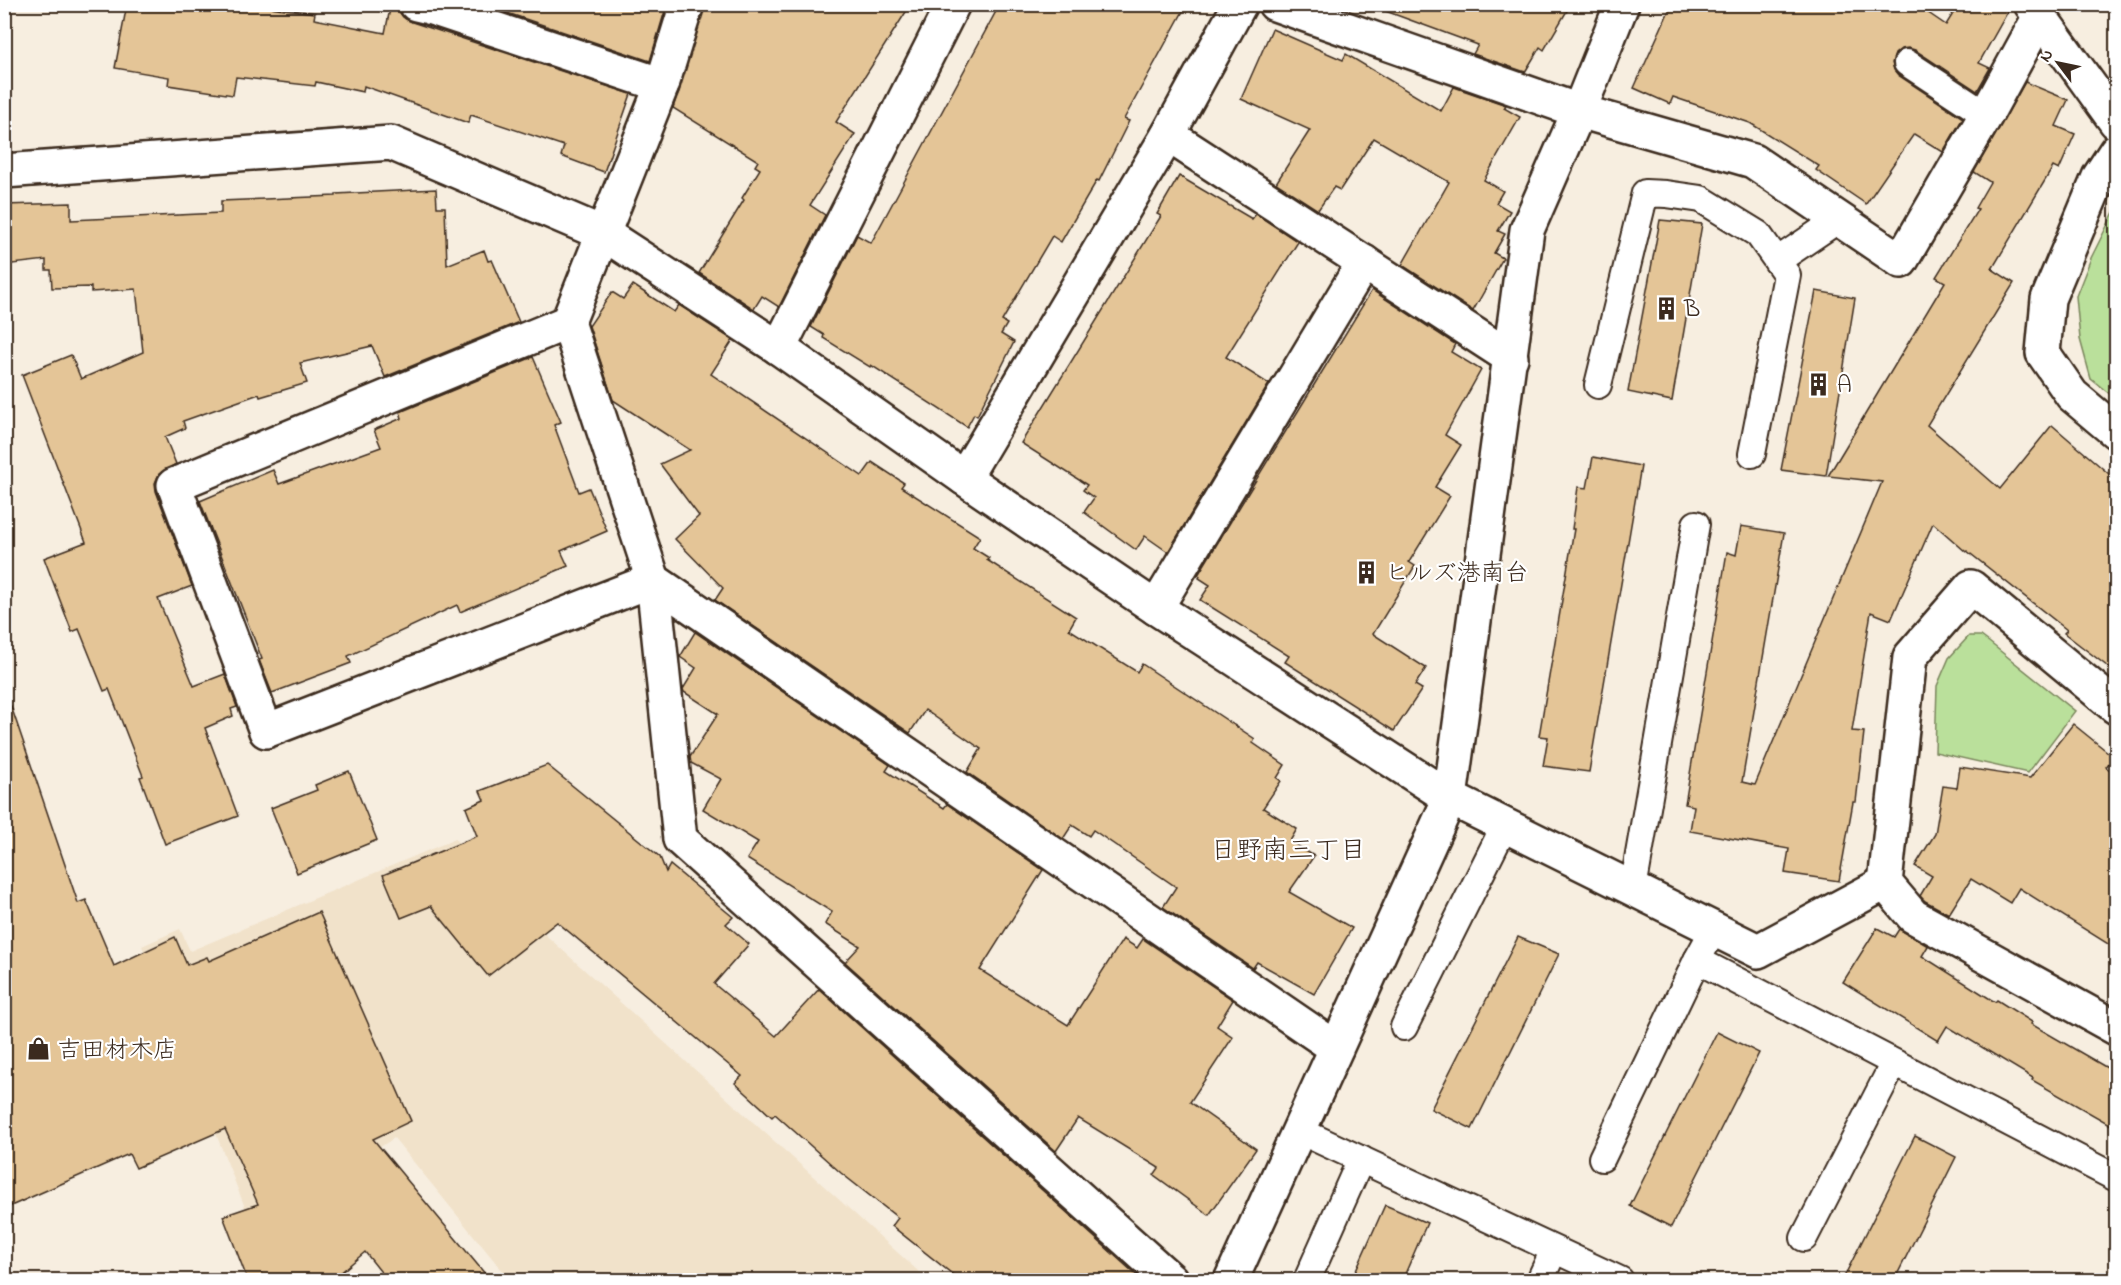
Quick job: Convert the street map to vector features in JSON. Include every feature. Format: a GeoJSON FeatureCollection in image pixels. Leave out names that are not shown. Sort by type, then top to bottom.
{"type":"FeatureCollection","features":[{"type":"Feature","properties":{"kind":"street"},"geometry":{"type":"LineString","coordinates":[[416,4],[662,85]]}},
{"type":"Feature","properties":{"kind":"street"},"geometry":{"type":"LineString","coordinates":[[687,4],[662,85],[568,322],[653,580],[680,838],[1171,1281]]}},
{"type":"Feature","properties":{"kind":"street"},"geometry":{"type":"LineString","coordinates":[[778,348],[953,4]]}},
{"type":"Feature","properties":{"kind":"street"},"geometry":{"type":"LineString","coordinates":[[964,478],[1168,135],[1240,4]]}},
{"type":"Feature","properties":{"kind":"street"},"geometry":{"type":"LineString","coordinates":[[1275,4],[1579,111],[1754,160],[1901,261],[1986,115],[2035,11],[2116,122]]}},
{"type":"Feature","properties":{"kind":"street"},"geometry":{"type":"LineString","coordinates":[[1231,1281],[1450,798],[1527,230],[1579,111],[1622,4]]}},
{"type":"Feature","properties":{"kind":"street"},"geometry":{"type":"LineString","coordinates":[[1168,135],[1510,358]]}},
{"type":"Feature","properties":{"kind":"street"},"geometry":{"type":"LineString","coordinates":[[4,171],[391,143],[604,234],[778,348],[1156,608],[1450,798],[1758,951],[1885,883]]}},
{"type":"Feature","properties":{"kind":"street"},"geometry":{"type":"LineString","coordinates":[[2116,151],[2099,177],[2048,299],[2043,352],[2072,395],[2116,432]]}},
{"type":"Feature","properties":{"kind":"street"},"geometry":{"type":"LineString","coordinates":[[1156,608],[1364,262]]}},
{"type":"Feature","properties":{"kind":"street"},"geometry":{"type":"LineString","coordinates":[[568,322],[174,485],[266,731],[653,580]]}},
{"type":"Feature","properties":{"kind":"street"},"geometry":{"type":"LineString","coordinates":[[653,580],[1336,1048]]}},
{"type":"Feature","properties":{"kind":"street"},"geometry":{"type":"LineString","coordinates":[[2116,707],[1971,587],[1911,657],[1885,883],[1913,916],[2116,1028]]}},
{"type":"Feature","properties":{"kind":"lane"},"geometry":{"type":"LineString","coordinates":[[1907,63],[1986,115]]}},
{"type":"Feature","properties":{"kind":"lane"},"geometry":{"type":"LineString","coordinates":[[1598,385],[1645,192],[1701,199],[1758,234],[1787,275],[1752,454]]}},
{"type":"Feature","properties":{"kind":"lane"},"geometry":{"type":"LineString","coordinates":[[1777,261],[1839,219]]}},
{"type":"Feature","properties":{"kind":"lane"},"geometry":{"type":"LineString","coordinates":[[1633,889],[1696,524]]}},
{"type":"Feature","properties":{"kind":"lane"},"geometry":{"type":"LineString","coordinates":[[1404,1027],[1505,825]]}},
{"type":"Feature","properties":{"kind":"lane"},"geometry":{"type":"LineString","coordinates":[[1602,1158],[1714,929]]}},
{"type":"Feature","properties":{"kind":"lane"},"geometry":{"type":"LineString","coordinates":[[1697,960],[2116,1178]]}},
{"type":"Feature","properties":{"kind":"lane"},"geometry":{"type":"LineString","coordinates":[[1804,1238],[1894,1063]]}},
{"type":"Feature","properties":{"kind":"lane"},"geometry":{"type":"LineString","coordinates":[[1300,1131],[1620,1281]]}},
{"type":"Feature","properties":{"kind":"lane"},"geometry":{"type":"LineString","coordinates":[[1307,1281],[1361,1159]]}},
{"type":"Feature","properties":{"kind":"lane"},"geometry":{"type":"LineString","coordinates":[[1540,1281],[1554,1250]]}},
{"type":"Feature","properties":{"kind":"shaded area"},"geometry":{"type":"Polygon","coordinates":[[[455,839],[528,919],[928,1280],[510,1280],[394,1138],[313,1191],[246,1210],[142,946],[180,929],[190,951],[455,839]]]}},
{"type":"Feature","properties":{"kind":"green space"},"geometry":{"type":"Polygon","coordinates":[[[2116,208],[2116,399],[2091,379],[2080,339],[2076,296],[2091,258],[2116,208]]]}},
{"type":"Feature","properties":{"kind":"green space"},"geometry":{"type":"Polygon","coordinates":[[[1969,636],[1981,636],[2075,711],[2028,773],[1935,752],[1937,686],[1949,658],[1969,636]]]}},
{"type":"Feature","properties":{"kind":"building"},"geometry":{"type":"Polygon","coordinates":[[[127,4],[245,4],[315,13],[314,19],[385,33],[391,4],[398,4],[398,10],[403,17],[412,22],[631,94],[604,172],[561,156],[564,146],[471,115],[468,123],[364,86],[363,92],[316,82],[315,86],[236,77],[233,95],[168,85],[169,77],[115,68],[127,4]]]}},
{"type":"Feature","properties":{"kind":"building"},"geometry":{"type":"Polygon","coordinates":[[[481,4],[667,4],[650,61],[481,4]]]}},
{"type":"Feature","properties":{"kind":"building"},"geometry":{"type":"Polygon","coordinates":[[[705,4],[911,4],[836,122],[855,134],[810,205],[825,215],[779,307],[762,296],[754,309],[699,273],[744,200],[742,198],[760,169],[755,166],[758,161],[673,108],[705,4]]]}},
{"type":"Feature","properties":{"kind":"building"},"geometry":{"type":"Polygon","coordinates":[[[1000,4],[1187,4],[1124,119],[1129,121],[1099,181],[1097,180],[1061,242],[1052,236],[1002,321],[1007,324],[1001,334],[1014,342],[977,416],[974,414],[967,427],[871,365],[870,367],[823,338],[824,335],[811,327],[857,235],[871,243],[1000,4]]]}},
{"type":"Feature","properties":{"kind":"building"},"geometry":{"type":"Polygon","coordinates":[[[1381,4],[1571,4],[1544,50],[1540,47],[1525,72],[1473,54],[1478,45],[1380,9],[1381,4]]]}},
{"type":"Feature","properties":{"kind":"building"},"geometry":{"type":"Polygon","coordinates":[[[1672,4],[1915,4],[1946,25],[1959,4],[2012,4],[1979,63],[1990,68],[1977,91],[1915,50],[1901,49],[1895,54],[1892,63],[1898,75],[1963,118],[1943,152],[1914,134],[1866,204],[1816,170],[1819,166],[1750,123],[1673,97],[1670,104],[1634,88],[1672,4]]]}},
{"type":"Feature","properties":{"kind":"building"},"geometry":{"type":"Polygon","coordinates":[[[1272,29],[1343,60],[1346,54],[1441,111],[1454,87],[1506,105],[1504,108],[1520,117],[1484,180],[1503,191],[1496,203],[1510,211],[1498,231],[1505,234],[1494,253],[1503,258],[1473,311],[1402,265],[1449,182],[1374,138],[1340,190],[1334,187],[1318,210],[1276,183],[1310,130],[1241,99],[1272,29]]]}},
{"type":"Feature","properties":{"kind":"building"},"geometry":{"type":"Polygon","coordinates":[[[2025,82],[2068,100],[2056,126],[2075,134],[2059,170],[2053,167],[1992,269],[2014,283],[1927,425],[2000,489],[2052,425],[2116,480],[2116,673],[2064,633],[2067,630],[1966,552],[1933,523],[1891,620],[1871,612],[1852,731],[1864,732],[1856,802],[1853,802],[1839,881],[1785,873],[1789,849],[1690,831],[1694,806],[1685,804],[1727,552],[1736,555],[1741,526],[1784,533],[1742,782],[1755,785],[1882,482],[1828,476],[1945,282],[1936,277],[1978,209],[1975,208],[1990,182],[1974,172],[2025,82]]]}},
{"type":"Feature","properties":{"kind":"building"},"geometry":{"type":"Polygon","coordinates":[[[1179,176],[1252,219],[1256,214],[1298,242],[1226,357],[1269,384],[1168,552],[1145,536],[1136,550],[1084,512],[1094,498],[1083,490],[1087,485],[1021,443],[1161,216],[1157,214],[1179,176]]]}},
{"type":"Feature","properties":{"kind":"building"},"geometry":{"type":"Polygon","coordinates":[[[436,189],[437,207],[445,207],[447,265],[484,250],[488,261],[492,260],[519,322],[385,377],[372,346],[300,363],[307,383],[260,397],[259,394],[183,421],[185,428],[165,437],[176,464],[159,474],[155,483],[156,491],[192,586],[158,599],[194,686],[225,674],[237,707],[231,709],[233,716],[205,728],[238,816],[165,844],[140,777],[143,776],[109,689],[104,691],[79,629],[72,632],[44,558],[86,542],[22,375],[71,355],[81,379],[143,352],[136,289],[91,292],[91,287],[52,288],[51,270],[46,270],[46,260],[4,265],[4,205],[71,203],[71,220],[221,213],[221,201],[436,189]]]}},
{"type":"Feature","properties":{"kind":"building","name":"B"},"geometry":{"type":"Polygon","coordinates":[[[1660,220],[1702,224],[1672,401],[1628,392],[1660,220]]]}},
{"type":"Feature","properties":{"kind":"building"},"geometry":{"type":"Polygon","coordinates":[[[633,285],[674,312],[679,305],[733,340],[711,374],[862,476],[872,462],[904,483],[901,487],[980,537],[973,548],[989,558],[987,560],[1076,617],[1069,629],[1137,672],[1142,664],[1255,739],[1253,743],[1285,765],[1277,778],[1281,781],[1263,808],[1297,829],[1290,841],[1314,856],[1289,892],[1352,928],[1314,994],[1257,962],[1253,968],[1163,907],[1176,887],[1093,830],[1089,836],[1072,825],[1063,839],[967,772],[981,749],[925,710],[910,733],[715,600],[723,588],[675,539],[699,516],[660,464],[690,450],[613,400],[589,326],[612,292],[623,299],[633,285]]]}},
{"type":"Feature","properties":{"kind":"building"},"geometry":{"type":"Polygon","coordinates":[[[1372,290],[1455,344],[1451,352],[1481,370],[1445,435],[1461,445],[1435,487],[1450,496],[1409,562],[1415,566],[1373,634],[1426,668],[1415,685],[1422,689],[1394,731],[1285,662],[1289,656],[1200,600],[1210,585],[1198,575],[1372,290]]]}},
{"type":"Feature","properties":{"kind":"building","name":"A"},"geometry":{"type":"Polygon","coordinates":[[[1816,291],[1855,298],[1826,476],[1781,470],[1816,291]]]}},
{"type":"Feature","properties":{"kind":"building"},"geometry":{"type":"Polygon","coordinates":[[[533,357],[561,422],[554,425],[579,492],[589,488],[607,531],[561,551],[568,566],[460,612],[457,605],[348,656],[351,663],[272,693],[259,660],[262,659],[200,501],[273,470],[279,484],[381,447],[374,430],[402,418],[400,412],[533,357]]]}},
{"type":"Feature","properties":{"kind":"building"},"geometry":{"type":"Polygon","coordinates":[[[1593,457],[1641,466],[1589,772],[1543,766],[1548,737],[1539,736],[1574,529],[1572,529],[1578,487],[1587,488],[1593,457]]]}},
{"type":"Feature","properties":{"kind":"building"},"geometry":{"type":"Polygon","coordinates":[[[695,632],[890,765],[886,771],[944,808],[947,804],[1043,870],[980,970],[1068,1025],[1123,939],[1137,948],[1143,939],[1233,1000],[1217,1026],[1233,1037],[1190,1102],[1256,1149],[1209,1215],[1154,1175],[1159,1168],[1078,1118],[1056,1151],[845,962],[860,946],[825,924],[832,912],[747,859],[758,842],[703,809],[721,779],[691,763],[690,757],[718,714],[684,692],[683,689],[696,668],[680,657],[695,632]]]}},
{"type":"Feature","properties":{"kind":"building"},"geometry":{"type":"Polygon","coordinates":[[[11,706],[78,903],[86,900],[114,966],[175,937],[187,965],[207,957],[209,961],[319,912],[411,1121],[373,1139],[491,1281],[388,1281],[365,1252],[331,1281],[248,1281],[223,1216],[258,1204],[225,1129],[136,1168],[129,1154],[4,1209],[4,707],[11,706]]]}},
{"type":"Feature","properties":{"kind":"building"},"geometry":{"type":"Polygon","coordinates":[[[2073,724],[2114,757],[2106,767],[2116,775],[2116,949],[2019,888],[2010,903],[1971,879],[1949,914],[1925,901],[1920,896],[1932,876],[1915,866],[1935,834],[1943,786],[1957,788],[1960,767],[2030,778],[2073,724]]]}},
{"type":"Feature","properties":{"kind":"building"},"geometry":{"type":"Polygon","coordinates":[[[547,765],[660,857],[666,872],[670,865],[733,917],[726,924],[749,944],[714,984],[776,1036],[819,989],[1143,1281],[961,1281],[892,1226],[898,1218],[841,1173],[775,1114],[772,1117],[735,1083],[742,1076],[557,922],[488,976],[431,906],[401,918],[383,875],[477,836],[466,808],[484,800],[480,791],[547,765]]]}},
{"type":"Feature","properties":{"kind":"building"},"geometry":{"type":"Polygon","coordinates":[[[349,771],[377,840],[297,873],[271,808],[317,790],[315,785],[349,771]]]}},
{"type":"Feature","properties":{"kind":"building"},"geometry":{"type":"Polygon","coordinates":[[[1877,928],[1894,937],[1899,929],[1928,946],[1922,956],[1995,1002],[1997,1000],[2032,1022],[2031,1024],[2116,1073],[2116,1128],[2032,1080],[2033,1078],[1947,1026],[1938,1041],[1843,982],[1877,928]]]}},
{"type":"Feature","properties":{"kind":"building"},"geometry":{"type":"Polygon","coordinates":[[[1518,937],[1559,954],[1472,1129],[1431,1109],[1518,937]]]}},
{"type":"Feature","properties":{"kind":"building"},"geometry":{"type":"Polygon","coordinates":[[[1717,1032],[1759,1053],[1671,1227],[1630,1206],[1717,1032]]]}},
{"type":"Feature","properties":{"kind":"building"},"geometry":{"type":"Polygon","coordinates":[[[1915,1136],[1956,1157],[1894,1281],[1842,1281],[1915,1136]]]}},
{"type":"Feature","properties":{"kind":"building"},"geometry":{"type":"Polygon","coordinates":[[[1385,1205],[1427,1223],[1402,1281],[1351,1281],[1385,1205]]]}},
{"type":"Feature","properties":{"kind":"place","name":"B"},"geometry":{"type":"Point","coordinates":[1666,308]}},
{"type":"Feature","properties":{"kind":"place","name":"A"},"geometry":{"type":"Point","coordinates":[1819,384]}},
{"type":"Feature","properties":{"kind":"place","name":"ヒルズ港南台"},"geometry":{"type":"Point","coordinates":[1367,572]}},
{"type":"Feature","properties":{"kind":"place","name":"吉田材木店"},"geometry":{"type":"Point","coordinates":[39,1049]}},
{"type":"Feature","properties":{"kind":"district","name":"日野南三丁目"},"geometry":{"type":"Point","coordinates":[1288,849]}}]}
